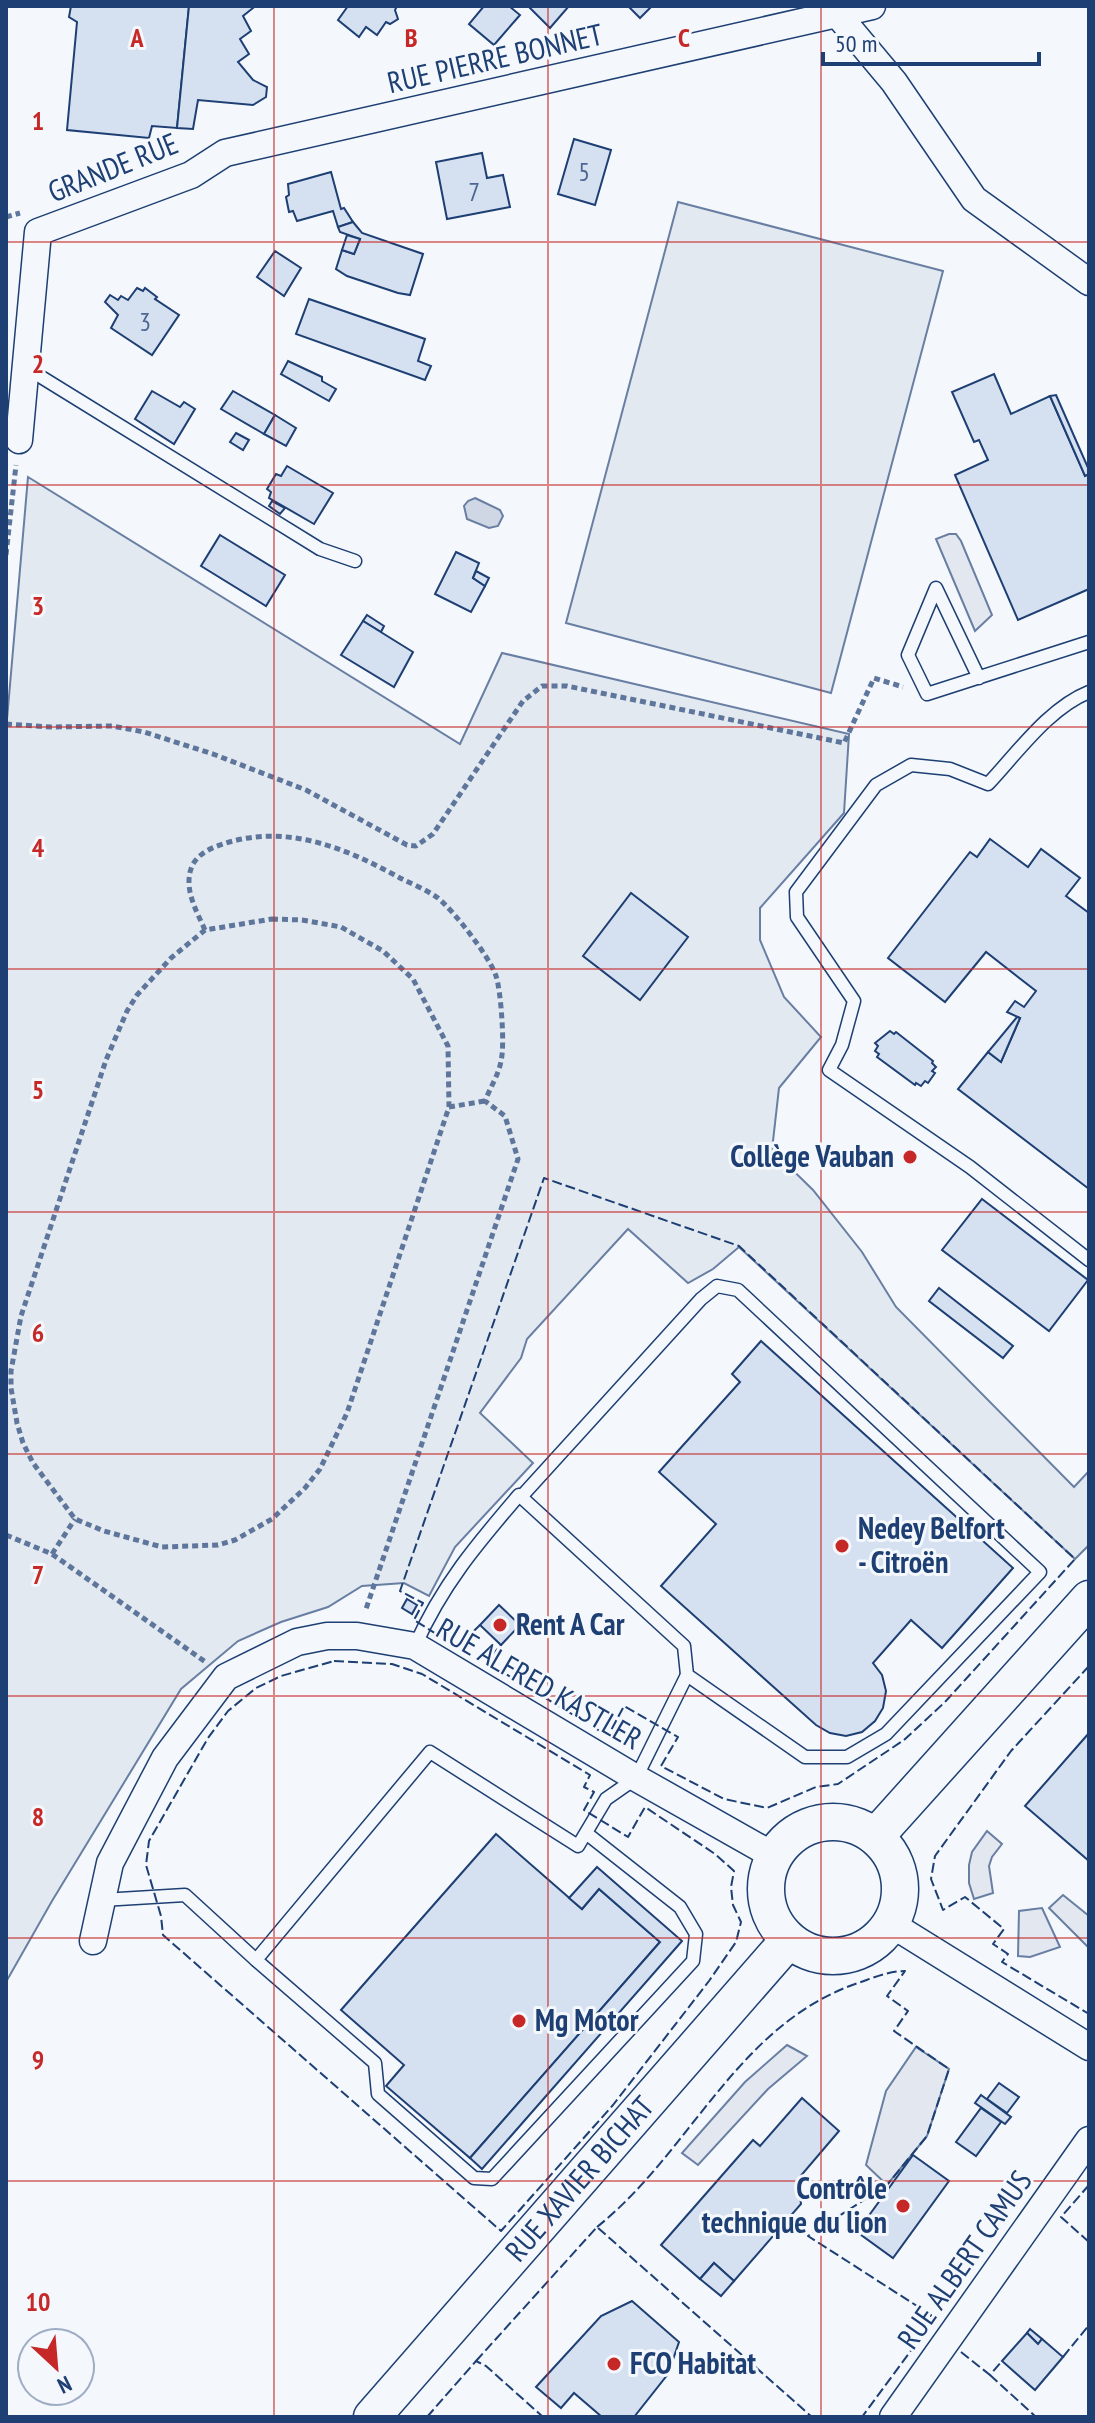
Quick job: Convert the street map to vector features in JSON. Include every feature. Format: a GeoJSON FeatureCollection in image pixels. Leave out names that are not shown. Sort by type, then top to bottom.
{"type":"FeatureCollection","features":[{"type":"Feature","properties":{"kind":"main road"},"geometry":{"type":"LineString","coordinates":[[876,1836],[1089,1599]]}},
{"type":"Feature","properties":{"kind":"main road"},"geometry":{"type":"LineString","coordinates":[[832,1821],[855,1825],[876,1836],[898,1868],[900,1896],[891,1924],[876,1942],[855,1953],[832,1957],[809,1953],[788,1941],[774,1923],[766,1901],[766,1878],[774,1856],[789,1838],[809,1826],[832,1821]]}},
{"type":"Feature","properties":{"kind":"main road","name":"RUE XAVIER BICHAT"},"geometry":{"type":"LineString","coordinates":[[372,2417],[788,1941]]}},
{"type":"Feature","properties":{"kind":"street","name":"RUE PIERRE BONNET"},"geometry":{"type":"LineString","coordinates":[[225,153],[872,6]]}},
{"type":"Feature","properties":{"kind":"street"},"geometry":{"type":"LineString","coordinates":[[838,15],[894,82],[974,199],[1089,282]]}},
{"type":"Feature","properties":{"kind":"street","name":"GRANDE RUE"},"geometry":{"type":"LineString","coordinates":[[19,440],[38,232],[191,175],[225,153]]}},
{"type":"Feature","properties":{"kind":"street","name":"RUE ALFRED KASTLER"},"geometry":{"type":"LineString","coordinates":[[93,1941],[110,1863],[165,1758],[226,1677],[297,1642],[327,1636],[357,1636],[415,1646],[774,1856]]}},
{"type":"Feature","properties":{"kind":"street"},"geometry":{"type":"LineString","coordinates":[[891,1924],[1089,2047]]}},
{"type":"Feature","properties":{"kind":"street","name":"RUE ALBERT CAMUS"},"geometry":{"type":"LineString","coordinates":[[893,2417],[1089,2140]]}},
{"type":"Feature","properties":{"kind":"lane"},"geometry":{"type":"LineString","coordinates":[[25,367],[320,549],[355,561]]}},
{"type":"Feature","properties":{"kind":"lane"},"geometry":{"type":"LineString","coordinates":[[979,678],[936,588],[908,655],[927,694],[979,678],[1089,642]]}},
{"type":"Feature","properties":{"kind":"lane"},"geometry":{"type":"LineString","coordinates":[[1089,692],[1073,698],[1037,731],[988,784],[950,769],[911,765],[876,785],[796,892],[797,917],[854,1001],[842,1045],[829,1070],[970,1167],[1089,1260]]}},
{"type":"Feature","properties":{"kind":"lane"},"geometry":{"type":"LineString","coordinates":[[415,1646],[460,1564],[519,1495],[521,1497],[701,1299],[717,1286],[738,1290],[1040,1572],[886,1734],[847,1757],[805,1757],[687,1675]]}},
{"type":"Feature","properties":{"kind":"lane"},"geometry":{"type":"LineString","coordinates":[[256,1960],[430,1752],[578,1846],[606,1799],[636,1778],[687,1675],[684,1646],[521,1497]]}},
{"type":"Feature","properties":{"kind":"lane"},"geometry":{"type":"LineString","coordinates":[[102,1900],[185,1895],[375,2063],[378,2094],[474,2178],[492,2179],[693,1961],[696,1934],[680,1907],[586,1833]]}},
{"type":"Feature","properties":{"kind":"path"},"geometry":{"type":"LineString","coordinates":[[6,555],[19,440]]}},
{"type":"Feature","properties":{"kind":"path"},"geometry":{"type":"LineString","coordinates":[[6,724],[112,726],[144,732],[267,774],[318,797],[407,845],[416,846],[433,834],[523,701],[542,686],[567,686],[844,743],[874,678],[927,694]]}},
{"type":"Feature","properties":{"kind":"path"},"geometry":{"type":"LineString","coordinates":[[205,930],[189,889],[192,865],[215,846],[253,836],[272,834],[357,854],[438,898],[479,946],[496,976],[502,1061],[485,1101]]}},
{"type":"Feature","properties":{"kind":"path"},"geometry":{"type":"LineString","coordinates":[[302,920],[341,927],[383,951],[413,979],[448,1046],[449,1107],[334,1444],[305,1488],[272,1519],[235,1540],[218,1545],[162,1547],[104,1531],[75,1519],[38,1471],[23,1443],[12,1398],[11,1371],[21,1316],[106,1060],[127,1011],[155,973],[205,930],[246,921],[302,920]]}},
{"type":"Feature","properties":{"kind":"path"},"geometry":{"type":"LineString","coordinates":[[357,1636],[518,1159],[505,1116],[485,1101],[449,1107]]}},
{"type":"Feature","properties":{"kind":"path"},"geometry":{"type":"LineString","coordinates":[[52,1554],[75,1519]]}},
{"type":"Feature","properties":{"kind":"path"},"geometry":{"type":"LineString","coordinates":[[6,1535],[52,1554],[226,1677]]}},
{"type":"Feature","properties":{"kind":"shaded area"},"geometry":{"type":"Polygon","coordinates":[[[678,202],[943,271],[831,693],[566,623],[678,202]]]}},
{"type":"Feature","properties":{"kind":"shaded area"},"geometry":{"type":"Polygon","coordinates":[[[28,477],[460,744],[502,653],[849,734],[844,813],[760,908],[760,940],[784,997],[821,1037],[779,1088],[772,1150],[813,1190],[862,1252],[896,1307],[1074,1487],[1089,1471],[1089,1545],[1075,1559],[739,1247],[713,1269],[688,1283],[628,1229],[527,1339],[521,1358],[480,1413],[533,1463],[455,1547],[429,1596],[404,1583],[362,1586],[328,1607],[281,1622],[238,1641],[181,1689],[6,1982],[6,731],[28,477]]]}},
{"type":"Feature","properties":{"kind":"shaded area"},"geometry":{"type":"Polygon","coordinates":[[[475,498],[500,510],[503,516],[498,526],[489,528],[467,519],[464,506],[475,498]]]}},
{"type":"Feature","properties":{"kind":"shaded area"},"geometry":{"type":"Polygon","coordinates":[[[956,534],[961,541],[992,615],[975,631],[936,539],[956,534]]]}},
{"type":"Feature","properties":{"kind":"shaded area"},"geometry":{"type":"Polygon","coordinates":[[[987,1831],[1002,1844],[989,1866],[993,1893],[974,1899],[969,1883],[969,1865],[972,1852],[987,1831]]]}},
{"type":"Feature","properties":{"kind":"shaded area"},"geometry":{"type":"Polygon","coordinates":[[[1063,1895],[1089,1916],[1089,1948],[1049,1908],[1063,1895]]]}},
{"type":"Feature","properties":{"kind":"shaded area"},"geometry":{"type":"Polygon","coordinates":[[[1042,1908],[1060,1947],[1030,1957],[1018,1956],[1019,1911],[1042,1908]]]}},
{"type":"Feature","properties":{"kind":"shaded area"},"geometry":{"type":"Polygon","coordinates":[[[787,2045],[807,2056],[768,2089],[698,2165],[682,2153],[745,2082],[787,2045]]]}},
{"type":"Feature","properties":{"kind":"shaded area"},"geometry":{"type":"Polygon","coordinates":[[[916,2047],[949,2069],[927,2136],[887,2185],[866,2165],[886,2091],[916,2047]]]}},
{"type":"Feature","properties":{"kind":"building"},"geometry":{"type":"Polygon","coordinates":[[[71,6],[189,6],[177,128],[152,126],[149,138],[67,130],[77,22],[69,17],[71,6]]]}},
{"type":"Feature","properties":{"kind":"building"},"geometry":{"type":"Polygon","coordinates":[[[189,6],[253,8],[243,16],[251,31],[240,39],[249,54],[238,62],[253,80],[267,87],[266,97],[253,105],[198,100],[193,129],[177,128],[189,6]]]}},
{"type":"Feature","properties":{"kind":"building"},"geometry":{"type":"Polygon","coordinates":[[[348,6],[397,6],[398,19],[390,24],[386,22],[377,35],[366,27],[359,37],[338,20],[348,6]]]}},
{"type":"Feature","properties":{"kind":"building"},"geometry":{"type":"Polygon","coordinates":[[[484,6],[509,6],[520,15],[494,45],[469,24],[484,6]]]}},
{"type":"Feature","properties":{"kind":"building"},"geometry":{"type":"Polygon","coordinates":[[[528,6],[569,6],[550,28],[528,6]]]}},
{"type":"Feature","properties":{"kind":"building"},"geometry":{"type":"Polygon","coordinates":[[[628,6],[652,6],[640,18],[628,6]]]}},
{"type":"Feature","properties":{"kind":"building"},"geometry":{"type":"Polygon","coordinates":[[[574,139],[611,150],[595,205],[558,194],[574,139]]]}},
{"type":"Feature","properties":{"kind":"building"},"geometry":{"type":"Polygon","coordinates":[[[482,153],[487,178],[503,175],[510,207],[447,219],[436,162],[482,153]]]}},
{"type":"Feature","properties":{"kind":"building"},"geometry":{"type":"Polygon","coordinates":[[[331,172],[341,209],[344,208],[353,222],[338,227],[333,211],[297,221],[293,211],[289,212],[286,197],[289,195],[288,184],[331,172]]]}},
{"type":"Feature","properties":{"kind":"building"},"geometry":{"type":"Polygon","coordinates":[[[353,222],[362,233],[423,254],[410,295],[347,276],[336,269],[342,250],[354,254],[360,239],[340,232],[338,227],[353,222]]]}},
{"type":"Feature","properties":{"kind":"building"},"geometry":{"type":"Polygon","coordinates":[[[347,235],[360,239],[354,254],[342,250],[347,235]]]}},
{"type":"Feature","properties":{"kind":"building"},"geometry":{"type":"Polygon","coordinates":[[[275,251],[301,268],[284,296],[257,277],[275,251]]]}},
{"type":"Feature","properties":{"kind":"building"},"geometry":{"type":"Polygon","coordinates":[[[137,288],[143,291],[145,288],[179,315],[152,355],[111,328],[118,315],[105,302],[110,295],[118,300],[121,296],[128,300],[137,288]]]}},
{"type":"Feature","properties":{"kind":"building"},"geometry":{"type":"Polygon","coordinates":[[[309,299],[425,339],[418,361],[431,366],[425,380],[296,334],[309,299]]]}},
{"type":"Feature","properties":{"kind":"building"},"geometry":{"type":"Polygon","coordinates":[[[288,361],[322,377],[322,381],[336,389],[329,401],[281,374],[288,361]]]}},
{"type":"Feature","properties":{"kind":"building"},"geometry":{"type":"Polygon","coordinates":[[[994,374],[1011,414],[1050,396],[1085,476],[1089,474],[1089,589],[1018,620],[955,475],[988,460],[979,440],[974,442],[952,392],[994,374]]]}},
{"type":"Feature","properties":{"kind":"building"},"geometry":{"type":"Polygon","coordinates":[[[152,391],[180,407],[184,402],[195,409],[174,444],[135,419],[152,391]]]}},
{"type":"Feature","properties":{"kind":"building"},"geometry":{"type":"Polygon","coordinates":[[[233,391],[275,415],[264,434],[221,409],[233,391]]]}},
{"type":"Feature","properties":{"kind":"building"},"geometry":{"type":"Polygon","coordinates":[[[1056,395],[1089,470],[1085,476],[1050,396],[1056,395]]]}},
{"type":"Feature","properties":{"kind":"building"},"geometry":{"type":"Polygon","coordinates":[[[275,415],[296,428],[286,446],[264,434],[275,415]]]}},
{"type":"Feature","properties":{"kind":"building"},"geometry":{"type":"Polygon","coordinates":[[[236,433],[249,440],[243,450],[230,442],[236,433]]]}},
{"type":"Feature","properties":{"kind":"building"},"geometry":{"type":"Polygon","coordinates":[[[287,466],[333,493],[314,524],[269,498],[271,492],[267,489],[276,474],[281,476],[287,466]]]}},
{"type":"Feature","properties":{"kind":"building"},"geometry":{"type":"Polygon","coordinates":[[[272,501],[285,508],[280,514],[269,506],[272,501]]]}},
{"type":"Feature","properties":{"kind":"building"},"geometry":{"type":"Polygon","coordinates":[[[220,535],[285,575],[266,606],[201,566],[220,535]]]}},
{"type":"Feature","properties":{"kind":"building"},"geometry":{"type":"Polygon","coordinates":[[[456,552],[479,563],[473,578],[485,586],[471,612],[435,594],[456,552]]]}},
{"type":"Feature","properties":{"kind":"building"},"geometry":{"type":"Polygon","coordinates":[[[476,571],[489,578],[485,586],[473,578],[476,571]]]}},
{"type":"Feature","properties":{"kind":"building"},"geometry":{"type":"Polygon","coordinates":[[[367,615],[384,626],[381,632],[363,621],[367,615]]]}},
{"type":"Feature","properties":{"kind":"building"},"geometry":{"type":"Polygon","coordinates":[[[363,621],[413,652],[394,687],[341,655],[363,621]]]}},
{"type":"Feature","properties":{"kind":"building"},"geometry":{"type":"Polygon","coordinates":[[[990,839],[1028,867],[1041,849],[1080,878],[1066,896],[1089,913],[1089,1189],[958,1089],[988,1052],[1001,1062],[1020,1018],[1007,1012],[1015,1001],[1024,1007],[1036,991],[986,952],[945,1002],[888,958],[970,852],[977,857],[990,839]]]}},
{"type":"Feature","properties":{"kind":"building"},"geometry":{"type":"Polygon","coordinates":[[[631,893],[688,937],[640,1000],[583,956],[631,893]]]}},
{"type":"Feature","properties":{"kind":"building"},"geometry":{"type":"Polygon","coordinates":[[[1017,1017],[1020,1018],[1001,1062],[988,1052],[1017,1017]]]}},
{"type":"Feature","properties":{"kind":"building"},"geometry":{"type":"Polygon","coordinates":[[[890,1031],[896,1032],[933,1061],[936,1067],[932,1071],[935,1073],[928,1083],[925,1081],[921,1086],[915,1085],[877,1057],[879,1054],[875,1051],[878,1046],[875,1043],[890,1031]]]}},
{"type":"Feature","properties":{"kind":"building"},"geometry":{"type":"Polygon","coordinates":[[[982,1199],[1088,1280],[1049,1331],[942,1250],[982,1199]]]}},
{"type":"Feature","properties":{"kind":"building"},"geometry":{"type":"Polygon","coordinates":[[[939,1288],[1013,1346],[1003,1358],[929,1301],[939,1288]]]}},
{"type":"Feature","properties":{"kind":"building","name":"Nedey Belfort - Citroën"},"geometry":{"type":"Polygon","coordinates":[[[761,1341],[1013,1568],[942,1648],[911,1620],[873,1663],[882,1675],[886,1691],[883,1708],[875,1721],[862,1732],[846,1736],[830,1733],[816,1725],[661,1586],[716,1524],[659,1472],[740,1382],[732,1374],[761,1341]]]}},
{"type":"Feature","properties":{"kind":"building"},"geometry":{"type":"Polygon","coordinates":[[[407,1599],[417,1605],[412,1614],[402,1608],[407,1599]]]}},
{"type":"Feature","properties":{"kind":"building","name":"Rent A Car"},"geometry":{"type":"Polygon","coordinates":[[[499,1605],[520,1625],[501,1645],[480,1625],[499,1605]]]}},
{"type":"Feature","properties":{"kind":"building"},"geometry":{"type":"Polygon","coordinates":[[[1089,1733],[1089,1861],[1025,1806],[1089,1733]]]}},
{"type":"Feature","properties":{"kind":"building"},"geometry":{"type":"Polygon","coordinates":[[[496,1834],[582,1909],[599,1889],[660,1942],[470,2158],[386,2086],[404,2065],[341,2010],[496,1834]]]}},
{"type":"Feature","properties":{"kind":"building"},"geometry":{"type":"Polygon","coordinates":[[[597,1867],[682,1941],[482,2169],[470,2158],[660,1942],[599,1889],[582,1909],[569,1898],[597,1867]]]}},
{"type":"Feature","properties":{"kind":"building"},"geometry":{"type":"Polygon","coordinates":[[[999,2083],[1019,2097],[1007,2113],[987,2099],[999,2083]]]}},
{"type":"Feature","properties":{"kind":"building"},"geometry":{"type":"Polygon","coordinates":[[[981,2095],[1011,2117],[1005,2124],[975,2103],[981,2095]]]}},
{"type":"Feature","properties":{"kind":"building"},"geometry":{"type":"Polygon","coordinates":[[[802,2098],[839,2131],[798,2179],[801,2204],[734,2281],[714,2263],[700,2279],[661,2245],[753,2140],[760,2146],[802,2098]]]}},
{"type":"Feature","properties":{"kind":"building"},"geometry":{"type":"Polygon","coordinates":[[[981,2108],[1001,2122],[976,2156],[956,2142],[981,2108]]]}},
{"type":"Feature","properties":{"kind":"building","name":"Contrôle technique du lion"},"geometry":{"type":"Polygon","coordinates":[[[913,2155],[949,2181],[893,2258],[857,2232],[913,2155]]]}},
{"type":"Feature","properties":{"kind":"building"},"geometry":{"type":"Polygon","coordinates":[[[714,2263],[734,2281],[721,2296],[700,2279],[714,2263]]]}},
{"type":"Feature","properties":{"kind":"building","name":"FCO Habitat"},"geometry":{"type":"Polygon","coordinates":[[[632,2301],[679,2342],[668,2374],[634,2417],[602,2417],[574,2393],[561,2408],[536,2387],[601,2316],[632,2301]]]}},
{"type":"Feature","properties":{"kind":"building"},"geometry":{"type":"Polygon","coordinates":[[[1030,2329],[1042,2339],[1038,2344],[1027,2333],[1030,2329]]]}},
{"type":"Feature","properties":{"kind":"building"},"geometry":{"type":"Polygon","coordinates":[[[1027,2333],[1038,2344],[1042,2339],[1063,2357],[1035,2390],[1002,2361],[1027,2333]]]}},
{"type":"Feature","properties":{"kind":"fence"},"geometry":{"type":"LineString","coordinates":[[480,1625],[457,1647],[414,1620],[423,1603],[400,1591],[544,1178],[739,1246],[1075,1559],[945,1702],[904,1740],[838,1784],[816,1787],[767,1808],[724,1799],[661,1766],[678,1737],[624,1706],[608,1736],[486,1662],[501,1645]]}},
{"type":"Feature","properties":{"kind":"fence"},"geometry":{"type":"LineString","coordinates":[[334,1661],[392,1664],[422,1674],[590,1775],[584,1787],[594,1792],[584,1810],[628,1837],[645,1807],[715,1854],[734,1871],[731,1887],[733,1905],[741,1922],[736,1942],[613,2105],[501,2231],[163,1935],[161,1916],[146,1865],[149,1841],[208,1738],[228,1711],[256,1688],[281,1676],[334,1661]]}},
{"type":"Feature","properties":{"kind":"fence"},"geometry":{"type":"LineString","coordinates":[[1089,1666],[1011,1751],[935,1856],[931,1879],[943,1910],[965,1897],[1004,1929],[993,1944],[1008,1954],[1002,1962],[1089,2014]]}},
{"type":"Feature","properties":{"kind":"fence"},"geometry":{"type":"LineString","coordinates":[[597,2227],[630,2197],[717,2092],[779,2028],[816,2002],[858,1983],[887,1973],[905,1971],[887,1996],[908,2011],[894,2031],[949,2069],[927,2136],[887,2185],[808,2236],[931,2315],[932,2322],[862,2417]]}},
{"type":"Feature","properties":{"kind":"fence"},"geometry":{"type":"LineString","coordinates":[[1089,2185],[1061,2217],[1089,2242]]}},
{"type":"Feature","properties":{"kind":"fence"},"geometry":{"type":"LineString","coordinates":[[476,2361],[597,2227],[812,2417]]}},
{"type":"Feature","properties":{"kind":"fence"},"geometry":{"type":"LineString","coordinates":[[1063,2357],[1089,2325]]}},
{"type":"Feature","properties":{"kind":"fence"},"geometry":{"type":"LineString","coordinates":[[961,2352],[990,2375],[1002,2361]]}},
{"type":"Feature","properties":{"kind":"fence"},"geometry":{"type":"LineString","coordinates":[[427,2417],[476,2361],[486,2366],[543,2417]]}},
{"type":"Feature","properties":{"kind":"fence"},"geometry":{"type":"LineString","coordinates":[[990,2375],[1036,2417]]}},
{"type":"Feature","properties":{"kind":"place","name":"Collège Vauban"},"geometry":{"type":"Point","coordinates":[910,1157]}},
{"type":"Feature","properties":{"kind":"place","name":"Nedey Belfort - Citroën"},"geometry":{"type":"Point","coordinates":[842,1546]}},
{"type":"Feature","properties":{"kind":"place","name":"Rent A Car"},"geometry":{"type":"Point","coordinates":[500,1625]}},
{"type":"Feature","properties":{"kind":"place","name":"Mg Motor"},"geometry":{"type":"Point","coordinates":[519,2021]}},
{"type":"Feature","properties":{"kind":"place","name":"Contrôle technique du lion"},"geometry":{"type":"Point","coordinates":[903,2206]}},
{"type":"Feature","properties":{"kind":"place","name":"FCO Habitat"},"geometry":{"type":"Point","coordinates":[614,2364]}}]}
